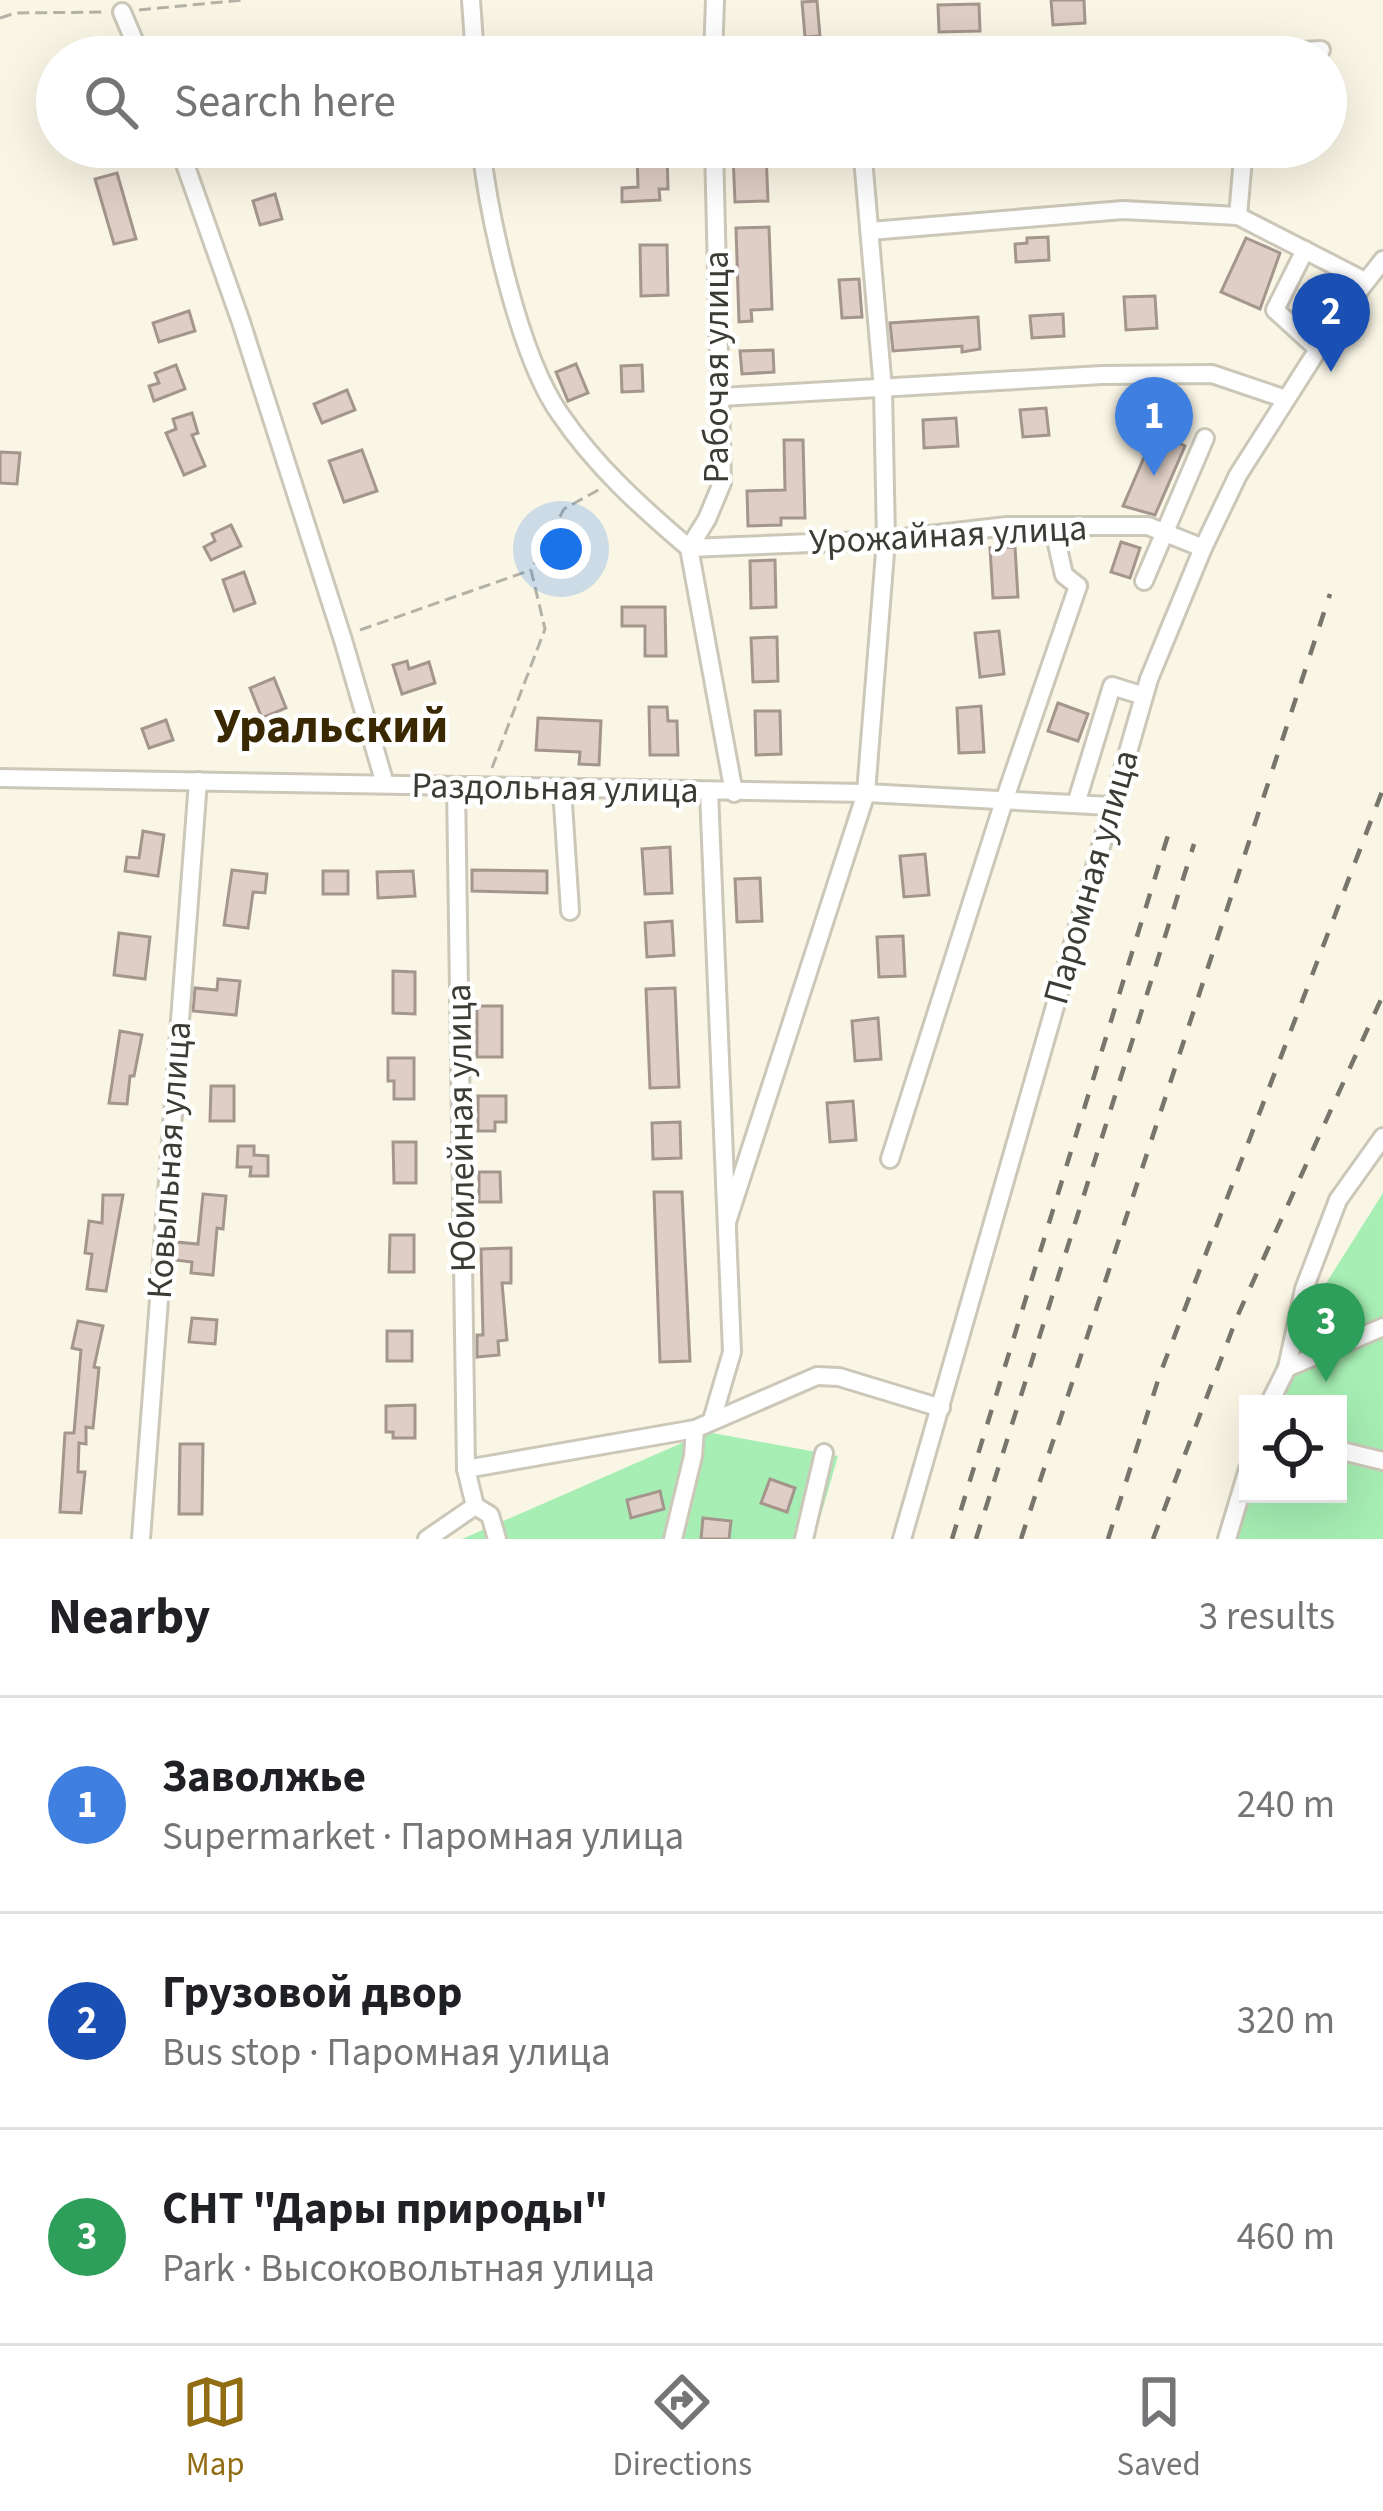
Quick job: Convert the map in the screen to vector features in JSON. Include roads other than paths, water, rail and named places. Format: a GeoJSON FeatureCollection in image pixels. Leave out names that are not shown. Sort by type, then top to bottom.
{"type":"FeatureCollection","features":[{"type":"Feature","properties":{"kind":"street"},"geometry":{"type":"LineString","coordinates":[[471,0],[474,36]]}},
{"type":"Feature","properties":{"kind":"street"},"geometry":{"type":"LineString","coordinates":[[713,36],[716,0]]}},
{"type":"Feature","properties":{"kind":"street"},"geometry":{"type":"LineString","coordinates":[[122,12],[132,36]]}},
{"type":"Feature","properties":{"kind":"street"},"geometry":{"type":"LineString","coordinates":[[186,168],[241,322],[385,784]]}},
{"type":"Feature","properties":{"kind":"street"},"geometry":{"type":"LineString","coordinates":[[483,168],[488,207],[538,374],[558,412],[613,482],[689,548],[734,793]]}},
{"type":"Feature","properties":{"kind":"street","name":"Рабочая улица"},"geometry":{"type":"LineString","coordinates":[[689,548],[722,483],[714,168]]}},
{"type":"Feature","properties":{"kind":"street"},"geometry":{"type":"LineString","coordinates":[[727,1222],[866,793],[886,540],[883,389],[864,168]]}},
{"type":"Feature","properties":{"kind":"street"},"geometry":{"type":"LineString","coordinates":[[1238,216],[1242,168]]}},
{"type":"Feature","properties":{"kind":"street"},"geometry":{"type":"LineString","coordinates":[[869,231],[1123,210],[1238,216],[1365,280]]}},
{"type":"Feature","properties":{"kind":"street"},"geometry":{"type":"LineString","coordinates":[[1305,250],[1275,310],[1319,350]]}},
{"type":"Feature","properties":{"kind":"street","name":"Паромная улица"},"geometry":{"type":"LineString","coordinates":[[902,1539],[1144,696],[1202,548],[1238,475],[1365,280],[1383,260]]}},
{"type":"Feature","properties":{"kind":"street"},"geometry":{"type":"LineString","coordinates":[[722,398],[1102,375],[1212,374],[1286,399]]}},
{"type":"Feature","properties":{"kind":"street"},"geometry":{"type":"LineString","coordinates":[[1144,581],[1205,438]]}},
{"type":"Feature","properties":{"kind":"street","name":"Урожайная улица"},"geometry":{"type":"LineString","coordinates":[[689,548],[886,540],[1006,526],[1148,526],[1202,548]]}},
{"type":"Feature","properties":{"kind":"street"},"geometry":{"type":"LineString","coordinates":[[890,1159],[1078,586],[1064,575],[1053,526]]}},
{"type":"Feature","properties":{"kind":"street"},"geometry":{"type":"LineString","coordinates":[[1076,805],[1112,686],[1144,696]]}},
{"type":"Feature","properties":{"kind":"street","name":"Раздольная улица"},"geometry":{"type":"LineString","coordinates":[[0,778],[866,793],[1110,806]]}},
{"type":"Feature","properties":{"kind":"street","name":"Ковыльная улица"},"geometry":{"type":"LineString","coordinates":[[142,1539],[197,781]]}},
{"type":"Feature","properties":{"kind":"street","name":"Юбилейная улица"},"geometry":{"type":"LineString","coordinates":[[456,786],[466,1469],[475,1506]]}},
{"type":"Feature","properties":{"kind":"street"},"geometry":{"type":"LineString","coordinates":[[562,788],[570,911]]}},
{"type":"Feature","properties":{"kind":"street"},"geometry":{"type":"LineString","coordinates":[[673,1539],[693,1456],[732,1352],[709,792]]}},
{"type":"Feature","properties":{"kind":"street"},"geometry":{"type":"LineString","coordinates":[[1273,1395],[1287,1367],[1304,1289],[1338,1200],[1383,1137]]}},
{"type":"Feature","properties":{"kind":"street"},"geometry":{"type":"LineString","coordinates":[[1287,1367],[1383,1327]]}},
{"type":"Feature","properties":{"kind":"street"},"geometry":{"type":"LineString","coordinates":[[466,1469],[704,1425],[817,1376],[839,1376],[941,1408]]}},
{"type":"Feature","properties":{"kind":"street"},"geometry":{"type":"LineString","coordinates":[[1347,1452],[1383,1461]]}},
{"type":"Feature","properties":{"kind":"street"},"geometry":{"type":"LineString","coordinates":[[804,1539],[824,1453]]}},
{"type":"Feature","properties":{"kind":"street"},"geometry":{"type":"LineString","coordinates":[[1227,1539],[1239,1499]]}},
{"type":"Feature","properties":{"kind":"street"},"geometry":{"type":"LineString","coordinates":[[427,1539],[475,1506],[490,1515],[497,1539]]}},
{"type":"Feature","properties":{"kind":"railway"},"geometry":{"type":"LineString","coordinates":[[1021,1539],[1330,594]]}},
{"type":"Feature","properties":{"kind":"railway"},"geometry":{"type":"LineString","coordinates":[[1108,1539],[1160,1374],[1383,789]]}},
{"type":"Feature","properties":{"kind":"railway"},"geometry":{"type":"LineString","coordinates":[[952,1539],[1169,832]]}},
{"type":"Feature","properties":{"kind":"railway"},"geometry":{"type":"LineString","coordinates":[[976,1539],[1194,844]]}},
{"type":"Feature","properties":{"kind":"railway"},"geometry":{"type":"LineString","coordinates":[[1153,1539],[1237,1317],[1383,995]]}},
{"type":"Feature","properties":{"kind":"place","name":"Грузовой двор"},"geometry":{"type":"Point","coordinates":[1331,372]}},
{"type":"Feature","properties":{"kind":"place","name":"Заволжье"},"geometry":{"type":"Point","coordinates":[1154,476]}},
{"type":"Feature","properties":{"kind":"place","name":"СНТ \"Дары природы\""},"geometry":{"type":"Point","coordinates":[1326,1382]}},
{"type":"Feature","properties":{"kind":"district","name":"Уральский"},"geometry":{"type":"Point","coordinates":[331,727]}}]}
